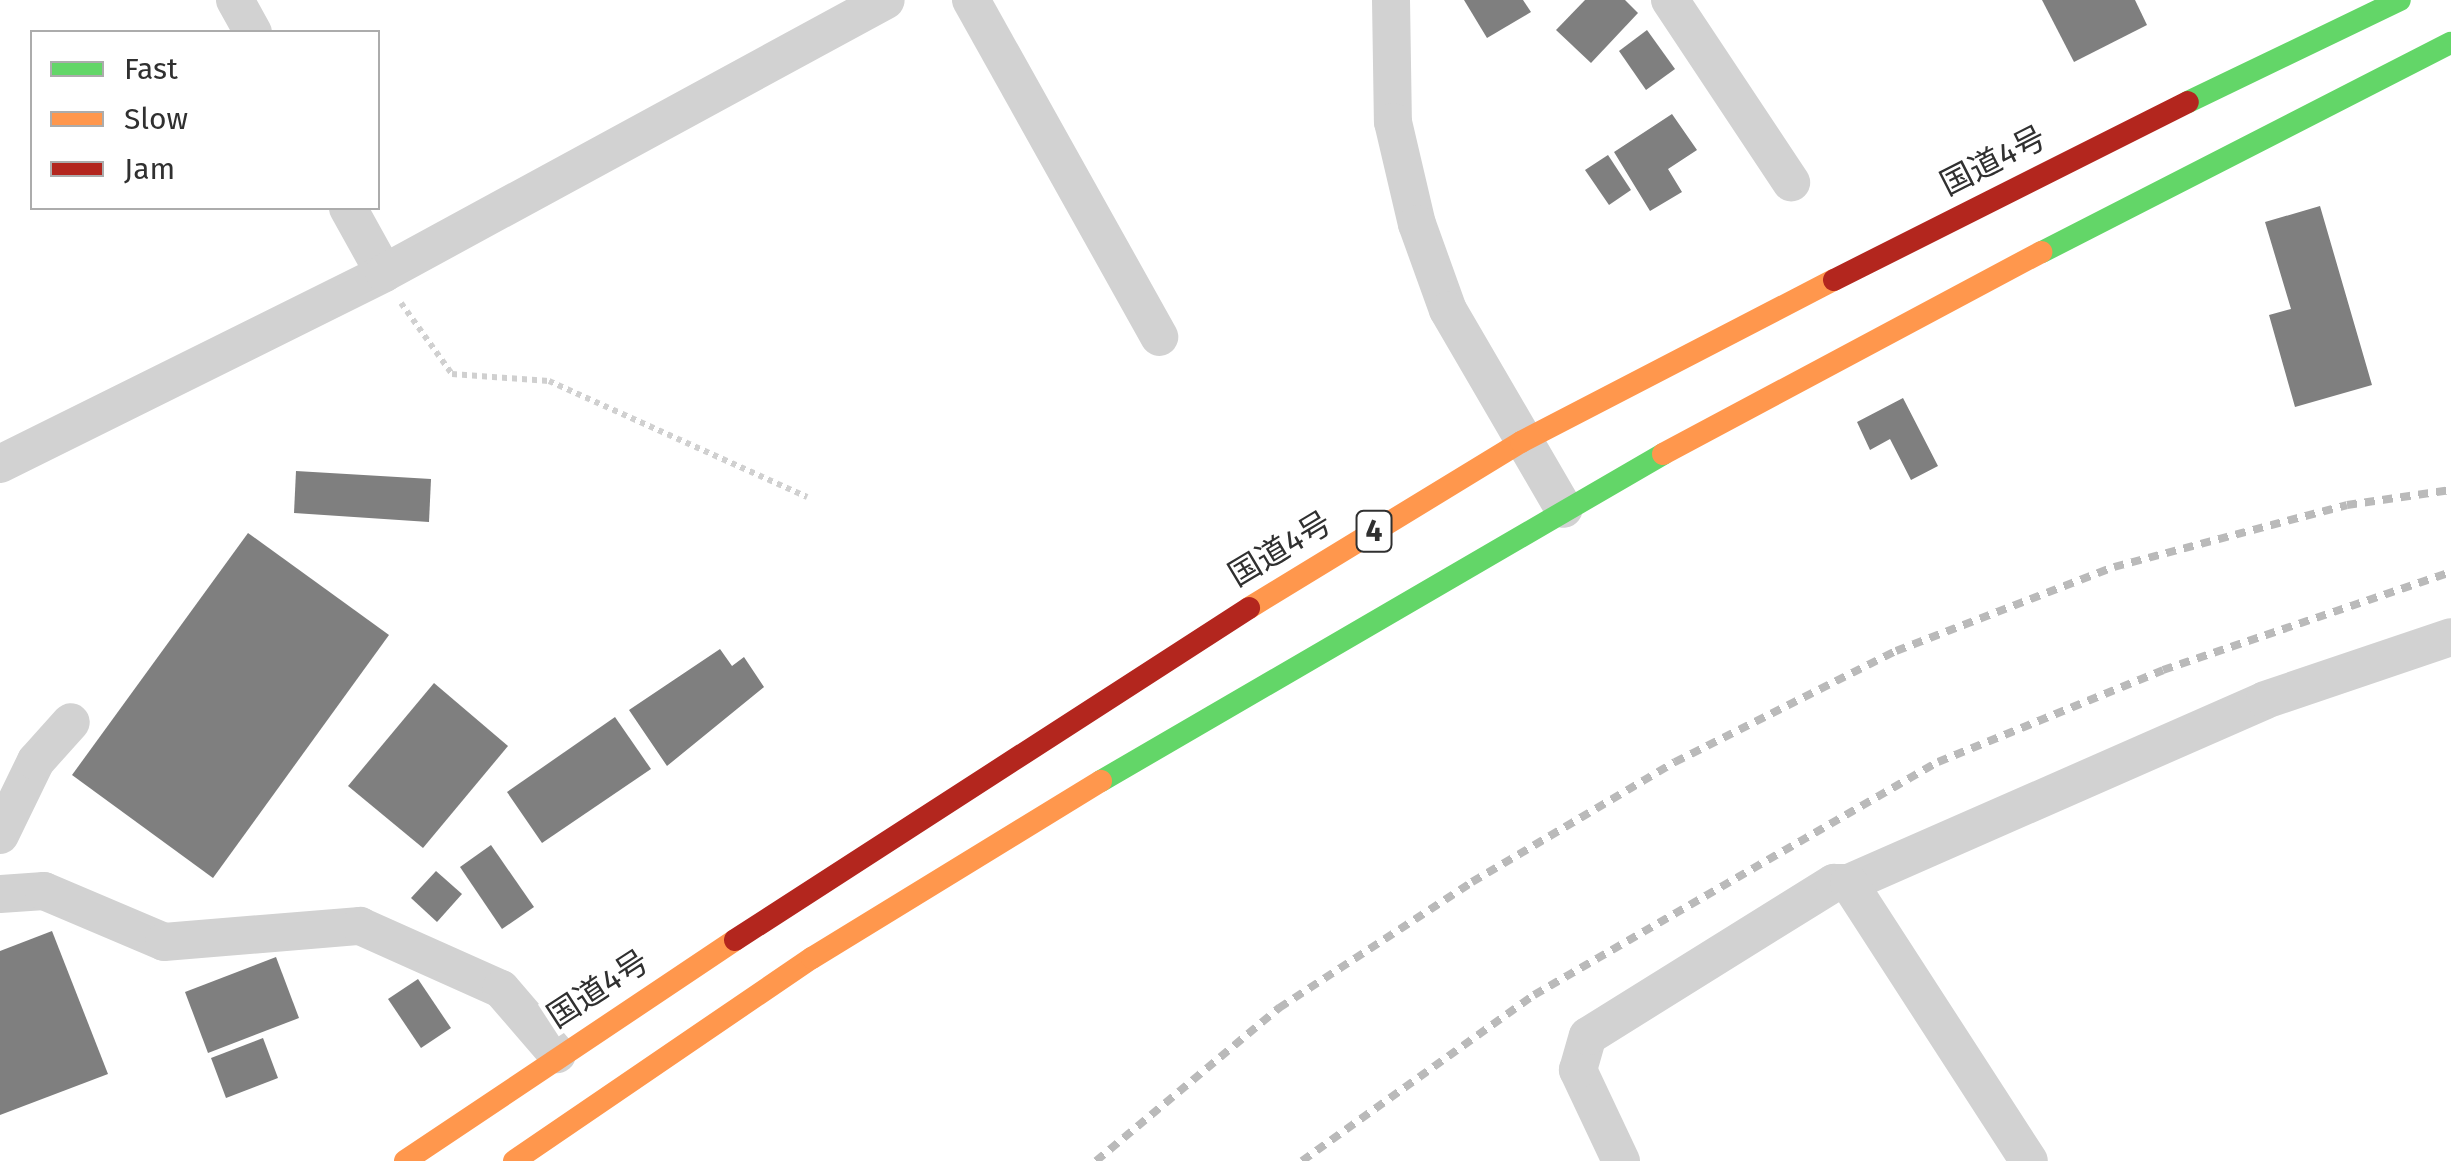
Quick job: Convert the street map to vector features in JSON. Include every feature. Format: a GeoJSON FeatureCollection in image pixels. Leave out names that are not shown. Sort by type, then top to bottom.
{"type":"FeatureCollection","features":[{"type":"Feature","properties":{"kind":"highway","name":"国道4号"},"geometry":{"type":"LineString","coordinates":[[405,1161],[557,1054],[1070,718],[1521,442],[2065,161],[2400,0]]}},
{"type":"Feature","properties":{"kind":"highway","name":"4"},"geometry":{"type":"LineString","coordinates":[[514,1161],[1092,780],[1564,509],[1872,338],[2451,43]]}},
{"type":"Feature","properties":{"kind":"street"},"geometry":{"type":"LineString","coordinates":[[235,0],[252,30]]}},
{"type":"Feature","properties":{"kind":"street"},"geometry":{"type":"LineString","coordinates":[[0,464],[384,272],[886,0]]}},
{"type":"Feature","properties":{"kind":"street"},"geometry":{"type":"LineString","coordinates":[[970,0],[1159,337]]}},
{"type":"Feature","properties":{"kind":"street"},"geometry":{"type":"LineString","coordinates":[[1391,0],[1393,122],[1418,224],[1448,310],[1521,442],[1564,509]]}},
{"type":"Feature","properties":{"kind":"street"},"geometry":{"type":"LineString","coordinates":[[1670,0],[1792,182]]}},
{"type":"Feature","properties":{"kind":"street"},"geometry":{"type":"LineString","coordinates":[[349,210],[384,272]]}},
{"type":"Feature","properties":{"kind":"street"},"geometry":{"type":"LineString","coordinates":[[1621,1161],[1578,1070],[1588,1036],[1834,883],[1849,883],[2265,700],[2451,638]]}},
{"type":"Feature","properties":{"kind":"street"},"geometry":{"type":"LineString","coordinates":[[0,835],[36,761],[71,722]]}},
{"type":"Feature","properties":{"kind":"street"},"geometry":{"type":"LineString","coordinates":[[1849,883],[2029,1161]]}},
{"type":"Feature","properties":{"kind":"street"},"geometry":{"type":"LineString","coordinates":[[0,894],[44,891],[164,942],[317,922],[360,926],[501,988],[557,1054]]}},
{"type":"Feature","properties":{"kind":"path"},"geometry":{"type":"LineString","coordinates":[[384,272],[452,374],[549,381],[807,497]]}},
{"type":"Feature","properties":{"kind":"building"},"geometry":{"type":"Polygon","coordinates":[[[1464,0],[1523,0],[1531,12],[1487,38],[1464,0]]]}},
{"type":"Feature","properties":{"kind":"building"},"geometry":{"type":"Polygon","coordinates":[[[1585,0],[1625,0],[1638,13],[1591,63],[1556,30],[1585,0]]]}},
{"type":"Feature","properties":{"kind":"building"},"geometry":{"type":"Polygon","coordinates":[[[2042,0],[2135,0],[2147,25],[2074,62],[2042,0]]]}},
{"type":"Feature","properties":{"kind":"building"},"geometry":{"type":"Polygon","coordinates":[[[1647,30],[1675,69],[1646,90],[1619,51],[1647,30]]]}},
{"type":"Feature","properties":{"kind":"building"},"geometry":{"type":"Polygon","coordinates":[[[1672,114],[1697,150],[1668,169],[1682,192],[1650,211],[1614,152],[1672,114]]]}},
{"type":"Feature","properties":{"kind":"building"},"geometry":{"type":"Polygon","coordinates":[[[1608,155],[1631,190],[1609,205],[1585,170],[1608,155]]]}},
{"type":"Feature","properties":{"kind":"building"},"geometry":{"type":"Polygon","coordinates":[[[2320,206],[2372,385],[2295,407],[2269,315],[2291,309],[2265,222],[2320,206]]]}},
{"type":"Feature","properties":{"kind":"building"},"geometry":{"type":"Polygon","coordinates":[[[1903,398],[1938,466],[1911,480],[1890,439],[1870,450],[1857,422],[1903,398]]]}},
{"type":"Feature","properties":{"kind":"building"},"geometry":{"type":"Polygon","coordinates":[[[296,471],[431,479],[429,522],[294,513],[296,471]]]}},
{"type":"Feature","properties":{"kind":"building"},"geometry":{"type":"Polygon","coordinates":[[[248,533],[389,635],[213,878],[72,775],[248,533]]]}},
{"type":"Feature","properties":{"kind":"building"},"geometry":{"type":"Polygon","coordinates":[[[720,649],[732,666],[744,657],[764,687],[667,766],[629,710],[720,649]]]}},
{"type":"Feature","properties":{"kind":"building"},"geometry":{"type":"Polygon","coordinates":[[[434,683],[508,746],[423,848],[348,786],[434,683]]]}},
{"type":"Feature","properties":{"kind":"building"},"geometry":{"type":"Polygon","coordinates":[[[615,717],[651,769],[542,843],[507,792],[615,717]]]}},
{"type":"Feature","properties":{"kind":"building"},"geometry":{"type":"Polygon","coordinates":[[[491,845],[534,907],[502,929],[460,867],[491,845]]]}},
{"type":"Feature","properties":{"kind":"building"},"geometry":{"type":"Polygon","coordinates":[[[436,871],[462,894],[437,922],[411,898],[436,871]]]}},
{"type":"Feature","properties":{"kind":"building"},"geometry":{"type":"Polygon","coordinates":[[[52,931],[108,1074],[0,1115],[0,951],[52,931]]]}},
{"type":"Feature","properties":{"kind":"building"},"geometry":{"type":"Polygon","coordinates":[[[276,957],[299,1018],[208,1053],[185,992],[276,957]]]}},
{"type":"Feature","properties":{"kind":"building"},"geometry":{"type":"Polygon","coordinates":[[[418,979],[451,1028],[421,1048],[388,999],[418,979]]]}},
{"type":"Feature","properties":{"kind":"building"},"geometry":{"type":"Polygon","coordinates":[[[263,1038],[278,1078],[226,1098],[211,1058],[263,1038]]]}},
{"type":"Feature","properties":{"kind":"railway"},"geometry":{"type":"LineString","coordinates":[[1096,1161],[1279,1008],[1472,882],[1675,762],[1896,651],[2114,567],[2347,505],[2451,490]]}},
{"type":"Feature","properties":{"kind":"railway"},"geometry":{"type":"LineString","coordinates":[[1302,1161],[1534,995],[1938,762],[2163,670],[2451,572]]}},
{"type":"Feature","properties":{"kind":"traffic: fast"},"geometry":{"type":"LineString","coordinates":[[2188,102],[2400,0]]}},
{"type":"Feature","properties":{"kind":"traffic: fast"},"geometry":{"type":"LineString","coordinates":[[2042,252],[2451,43]]}},
{"type":"Feature","properties":{"kind":"traffic: fast"},"geometry":{"type":"LineString","coordinates":[[1101,781],[1663,454]]}},
{"type":"Feature","properties":{"kind":"traffic: slow"},"geometry":{"type":"LineString","coordinates":[[1663,454],[2042,252]]}},
{"type":"Feature","properties":{"kind":"traffic: slow"},"geometry":{"type":"LineString","coordinates":[[1249,608],[1521,442],[1834,280]]}},
{"type":"Feature","properties":{"kind":"traffic: slow"},"geometry":{"type":"LineString","coordinates":[[514,1161],[812,958],[1101,781]]}},
{"type":"Feature","properties":{"kind":"traffic: slow"},"geometry":{"type":"LineString","coordinates":[[405,1161],[735,940]]}},
{"type":"Feature","properties":{"kind":"traffic: jam"},"geometry":{"type":"LineString","coordinates":[[1834,280],[2188,102]]}},
{"type":"Feature","properties":{"kind":"traffic: jam"},"geometry":{"type":"LineString","coordinates":[[735,940],[1249,608]]}}]}
